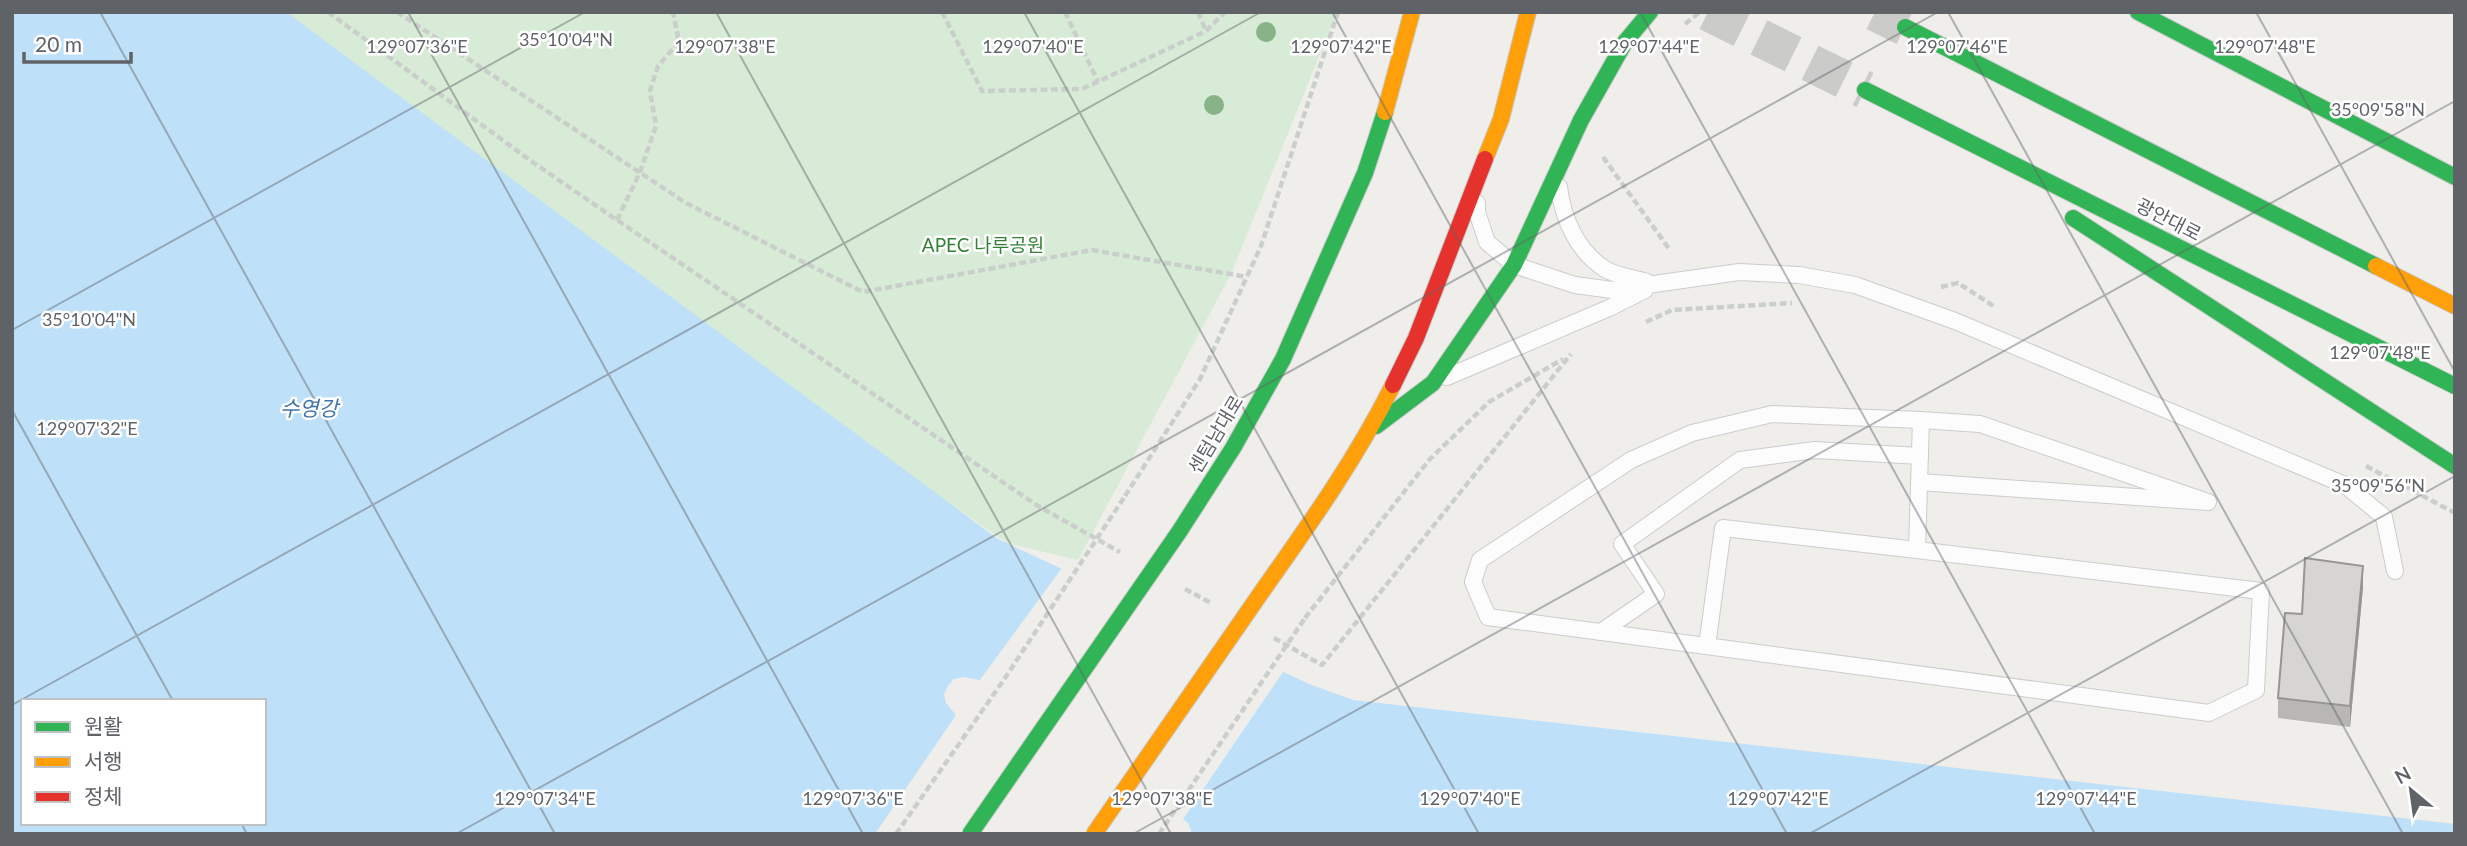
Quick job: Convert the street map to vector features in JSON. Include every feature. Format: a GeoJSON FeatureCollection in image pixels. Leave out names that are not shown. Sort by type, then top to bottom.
{"type":"FeatureCollection","features":[{"type":"Feature","properties":{"kind":"main road","name":"센텀남대로"},"geometry":{"type":"LineString","coordinates":[[970,834],[1179,532],[1233,448],[1288,347],[1365,173],[1396,77],[1412,12]]}},
{"type":"Feature","properties":{"kind":"main road"},"geometry":{"type":"LineString","coordinates":[[1094,834],[1345,473],[1371,429],[1416,338],[1501,119],[1528,12]]}},
{"type":"Feature","properties":{"kind":"main road"},"geometry":{"type":"LineString","coordinates":[[1371,429],[1433,383],[1514,265],[1581,120],[1625,42],[1650,12]]}},
{"type":"Feature","properties":{"kind":"main road"},"geometry":{"type":"LineString","coordinates":[[2138,12],[2455,177]]}},
{"type":"Feature","properties":{"kind":"main road"},"geometry":{"type":"LineString","coordinates":[[1905,27],[2455,306]]}},
{"type":"Feature","properties":{"kind":"main road","name":"광안대로"},"geometry":{"type":"LineString","coordinates":[[1865,90],[2455,386]]}},
{"type":"Feature","properties":{"kind":"main road"},"geometry":{"type":"LineString","coordinates":[[1913,114],[2028,189]]}},
{"type":"Feature","properties":{"kind":"main road"},"geometry":{"type":"LineString","coordinates":[[2063,212],[2455,466]]}},
{"type":"Feature","properties":{"kind":"lane"},"geometry":{"type":"LineString","coordinates":[[1557,172],[1561,208],[1577,242],[1606,270],[1656,284]]}},
{"type":"Feature","properties":{"kind":"lane"},"geometry":{"type":"LineString","coordinates":[[1478,179],[1477,212],[1486,242],[1514,265],[1575,285],[1612,290],[1739,272],[1800,275],[1855,285],[1955,321],[2345,485],[2384,517],[2395,571]]}},
{"type":"Feature","properties":{"kind":"lane"},"geometry":{"type":"LineString","coordinates":[[1433,383],[1609,308],[1656,284]]}},
{"type":"Feature","properties":{"kind":"lane"},"geometry":{"type":"LineString","coordinates":[[1707,646],[1723,528],[2261,591],[2256,690],[2209,713],[1488,617],[1473,582],[1480,559],[1631,460],[1692,433],[1772,414],[1980,424],[2208,502],[1919,482]]}},
{"type":"Feature","properties":{"kind":"lane"},"geometry":{"type":"LineString","coordinates":[[1917,550],[1922,420]]}},
{"type":"Feature","properties":{"kind":"lane"},"geometry":{"type":"LineString","coordinates":[[1601,632],[1656,594],[1622,544],[1740,460],[1815,450],[1920,456]]}},
{"type":"Feature","properties":{"kind":"path"},"geometry":{"type":"LineString","coordinates":[[397,12],[686,203],[863,292],[1092,250],[1247,277]]}},
{"type":"Feature","properties":{"kind":"path"},"geometry":{"type":"LineString","coordinates":[[617,220],[640,172],[656,126],[650,91],[659,66],[679,42],[673,12]]}},
{"type":"Feature","properties":{"kind":"path"},"geometry":{"type":"LineString","coordinates":[[942,12],[982,91],[1083,89],[1206,31],[1225,12]]}},
{"type":"Feature","properties":{"kind":"path"},"geometry":{"type":"LineString","coordinates":[[1065,12],[1098,82]]}},
{"type":"Feature","properties":{"kind":"path"},"geometry":{"type":"LineString","coordinates":[[1198,12],[1206,31]]}},
{"type":"Feature","properties":{"kind":"path"},"geometry":{"type":"LineString","coordinates":[[897,834],[1003,681],[1200,379],[1261,246],[1338,12]]}},
{"type":"Feature","properties":{"kind":"path"},"geometry":{"type":"LineString","coordinates":[[1680,28],[1700,12]]}},
{"type":"Feature","properties":{"kind":"path"},"geometry":{"type":"LineString","coordinates":[[1602,155],[1670,250]]}},
{"type":"Feature","properties":{"kind":"path"},"geometry":{"type":"LineString","coordinates":[[1159,834],[1305,618],[1430,459],[1489,402],[1571,354]]}},
{"type":"Feature","properties":{"kind":"green space","name":"APEC 나루공원"},"geometry":{"type":"Polygon","coordinates":[[[242,12],[1337,12],[1231,274],[1078,560],[1007,543],[242,12]]]}},
{"type":"Feature","properties":{"kind":"water","name":"수영강"},"geometry":{"type":"Polygon","coordinates":[[[12,12],[286,12],[998,539],[1309,684],[1353,700],[2455,824],[2455,834],[12,834],[12,12]]]}},
{"type":"Feature","properties":{"kind":"pier"},"geometry":{"type":"Polygon","coordinates":[[[1064,565],[1285,669],[1183,819],[1189,824],[1192,834],[875,834],[956,715],[946,703],[944,694],[948,686],[954,679],[963,677],[980,680],[1064,565]]]}},
{"type":"Feature","properties":{"kind":"building"},"geometry":{"type":"Polygon","coordinates":[[[2305,558],[2363,566],[2350,706],[2278,698],[2285,613],[2302,614],[2305,558]]]}},
{"type":"Feature","properties":{"kind":"tunnel"},"geometry":{"type":"LineString","coordinates":[[1708,12],[1865,90]]}},
{"type":"Feature","properties":{"kind":"tunnel"},"geometry":{"type":"LineString","coordinates":[[1875,12],[1905,27]]}},
{"type":"Feature","properties":{"kind":"traffic: fast"},"geometry":{"type":"LineString","coordinates":[[1376,426],[1433,383],[1514,265],[1581,120],[1625,42],[1650,12]]}},
{"type":"Feature","properties":{"kind":"traffic: fast"},"geometry":{"type":"LineString","coordinates":[[2138,12],[2455,177]]}},
{"type":"Feature","properties":{"kind":"traffic: fast"},"geometry":{"type":"LineString","coordinates":[[1905,27],[2376,266]]}},
{"type":"Feature","properties":{"kind":"traffic: fast"},"geometry":{"type":"LineString","coordinates":[[1865,90],[2455,386]]}},
{"type":"Feature","properties":{"kind":"traffic: fast"},"geometry":{"type":"LineString","coordinates":[[1179,532],[1233,448],[1283,359],[1365,173],[1385,112]]}},
{"type":"Feature","properties":{"kind":"traffic: fast"},"geometry":{"type":"LineString","coordinates":[[2073,218],[2455,466]]}},
{"type":"Feature","properties":{"kind":"traffic: fast"},"geometry":{"type":"LineString","coordinates":[[970,834],[1179,532]]}},
{"type":"Feature","properties":{"kind":"traffic: slow"},"geometry":{"type":"LineString","coordinates":[[1385,112],[1412,12]]}},
{"type":"Feature","properties":{"kind":"traffic: slow"},"geometry":{"type":"LineString","coordinates":[[1485,159],[1501,119],[1528,12]]}},
{"type":"Feature","properties":{"kind":"traffic: slow"},"geometry":{"type":"LineString","coordinates":[[2376,266],[2455,306]]}},
{"type":"Feature","properties":{"kind":"traffic: slow"},"geometry":{"type":"LineString","coordinates":[[1263,590],[1348,464],[1393,385]]}},
{"type":"Feature","properties":{"kind":"traffic: slow"},"geometry":{"type":"LineString","coordinates":[[1094,834],[1263,590]]}},
{"type":"Feature","properties":{"kind":"traffic: jam"},"geometry":{"type":"LineString","coordinates":[[1393,385],[1416,338],[1485,159]]}}]}
